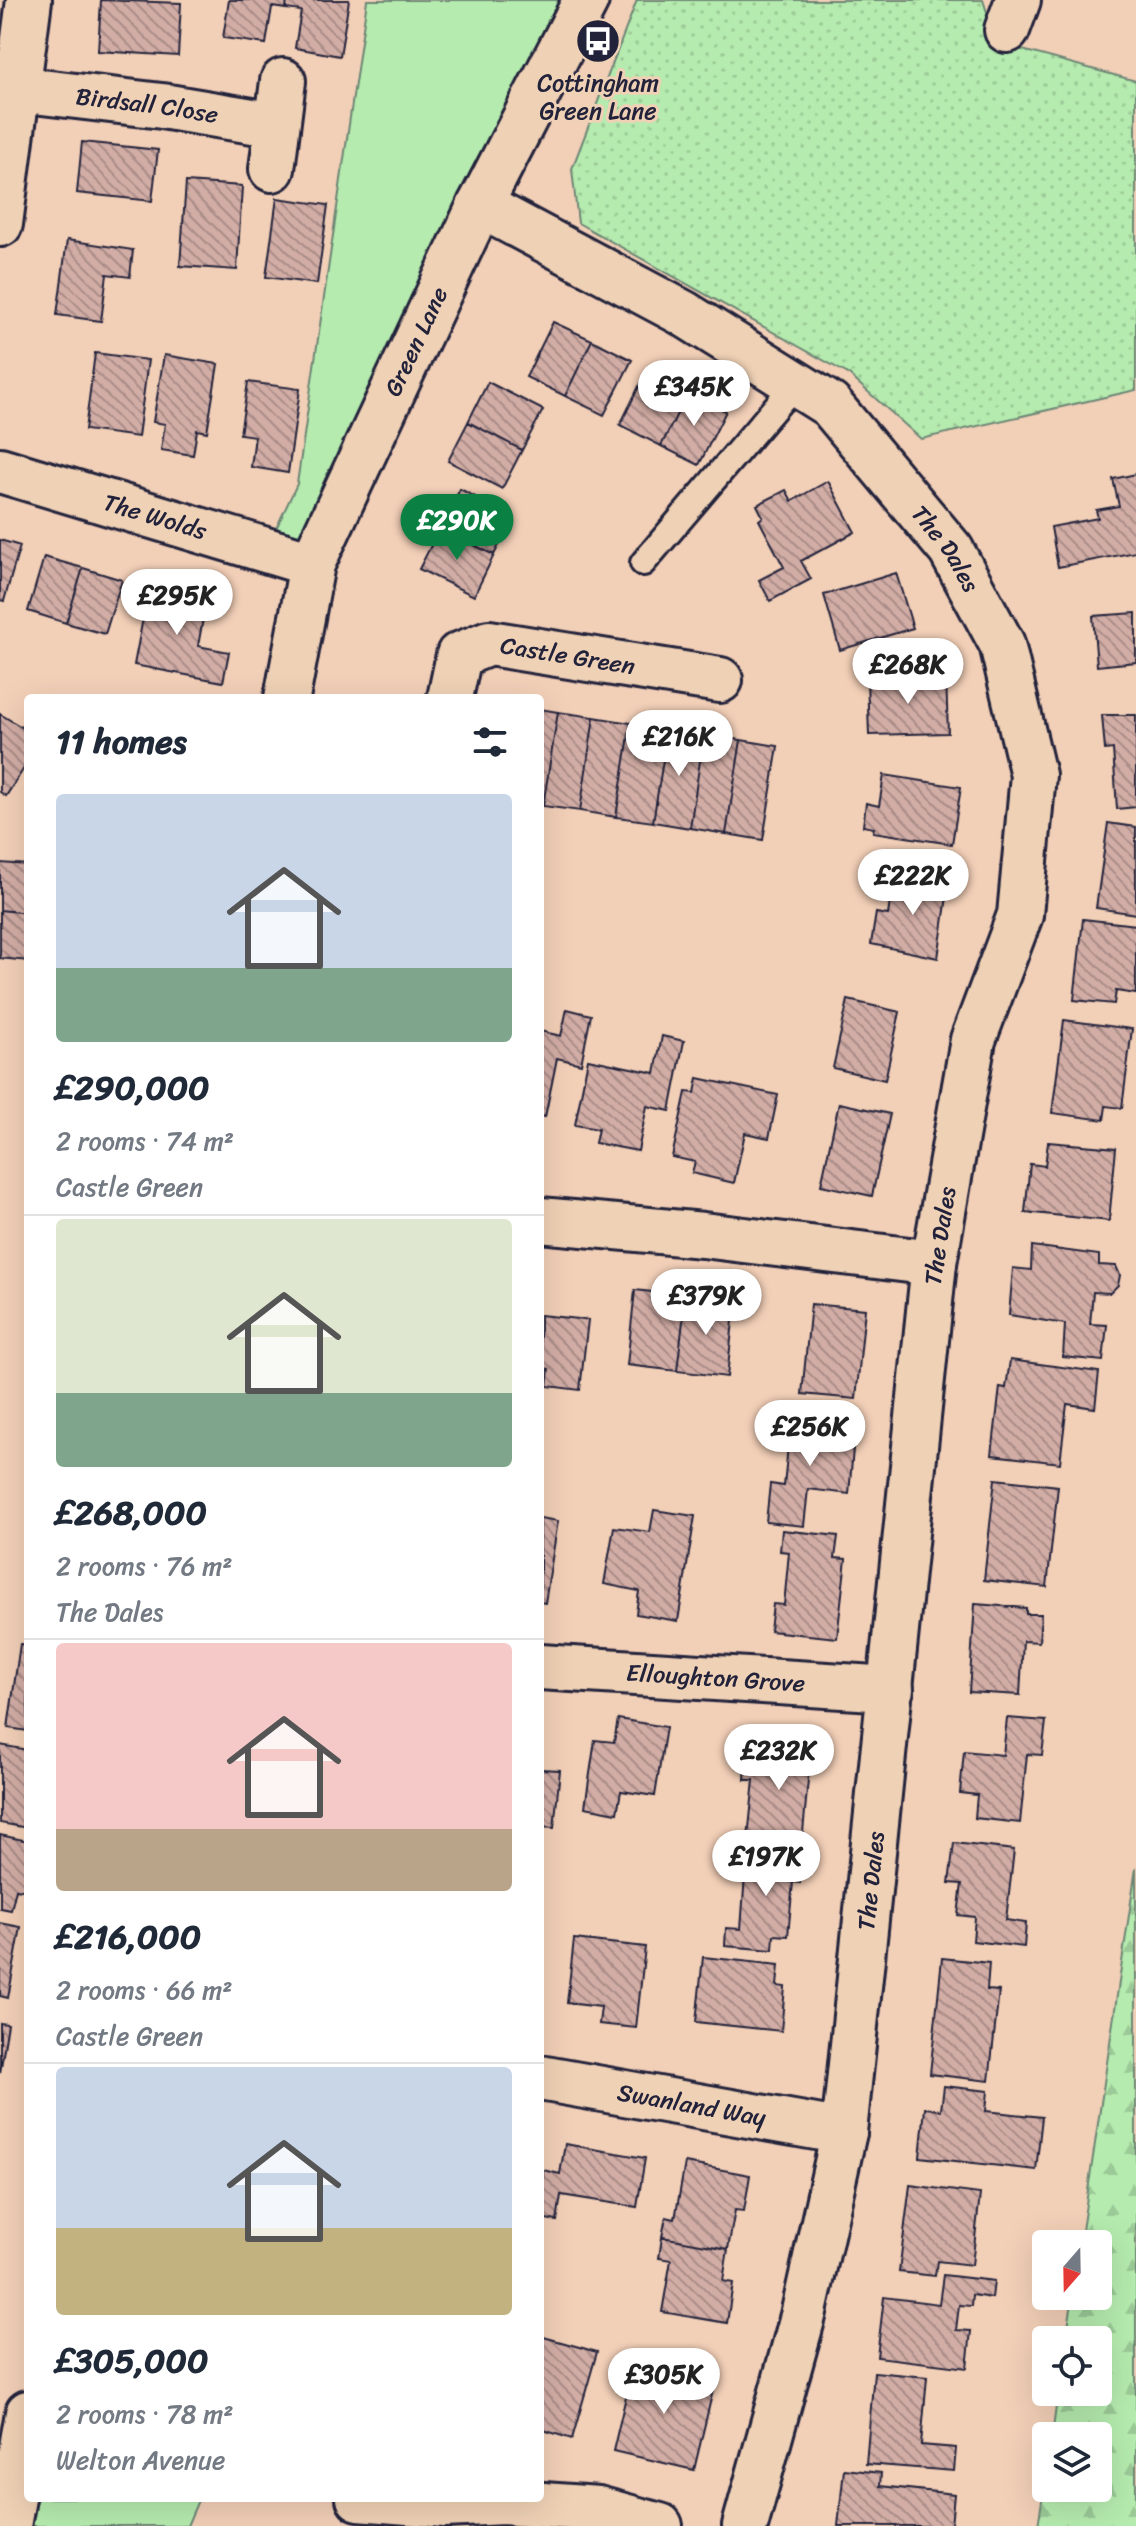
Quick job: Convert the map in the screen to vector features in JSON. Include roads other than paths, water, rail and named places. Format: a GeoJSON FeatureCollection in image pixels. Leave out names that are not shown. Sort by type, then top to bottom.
{"type":"FeatureCollection","features":[{"type":"Feature","properties":{"kind":"street"},"geometry":{"type":"LineString","coordinates":[[0,224],[29,0]]}},
{"type":"Feature","properties":{"kind":"street","name":"Green Lane"},"geometry":{"type":"LineString","coordinates":[[288,694],[312,564],[480,205],[586,0]]}},
{"type":"Feature","properties":{"kind":"street"},"geometry":{"type":"LineString","coordinates":[[272,169],[283,81]]}},
{"type":"Feature","properties":{"kind":"street","name":"Birdsall Close"},"geometry":{"type":"LineString","coordinates":[[16,89],[162,106],[277,125]]}},
{"type":"Feature","properties":{"kind":"street","name":"The Dales"},"geometry":{"type":"LineString","coordinates":[[480,205],[683,313],[830,405],[951,550],[1002,644],[1033,775],[1020,915],[973,1040],[934,1263],[844,2132],[803,2316],[745,2526]]}},
{"type":"Feature","properties":{"kind":"street","name":"The Wolds"},"geometry":{"type":"LineString","coordinates":[[0,470],[312,564]]}},
{"type":"Feature","properties":{"kind":"street","name":"Castle Green"},"geometry":{"type":"LineString","coordinates":[[451,694],[459,655],[489,643],[720,680]]}},
{"type":"Feature","properties":{"kind":"street"},"geometry":{"type":"LineString","coordinates":[[544,1220],[703,1235],[934,1263]]}},
{"type":"Feature","properties":{"kind":"street","name":"Elloughton Grove"},"geometry":{"type":"LineString","coordinates":[[544,1667],[891,1689]]}},
{"type":"Feature","properties":{"kind":"street","name":"Swanland Way"},"geometry":{"type":"LineString","coordinates":[[544,2079],[844,2132]]}},
{"type":"Feature","properties":{"kind":"street"},"geometry":{"type":"LineString","coordinates":[[8,2526],[8,2468],[24,2424]]}},
{"type":"Feature","properties":{"kind":"street"},"geometry":{"type":"LineString","coordinates":[[335,2526],[338,2502]]}},
{"type":"Feature","properties":{"kind":"street"},"geometry":{"type":"LineString","coordinates":[[408,2502],[445,2505],[503,2502],[598,2509],[660,2526]]}},
{"type":"Feature","properties":{"kind":"lane"},"geometry":{"type":"LineString","coordinates":[[643,563],[796,383]]}},
{"type":"Feature","properties":{"kind":"place","name":"Cottingham Green Lane"},"geometry":{"type":"Point","coordinates":[598,41]}}]}
